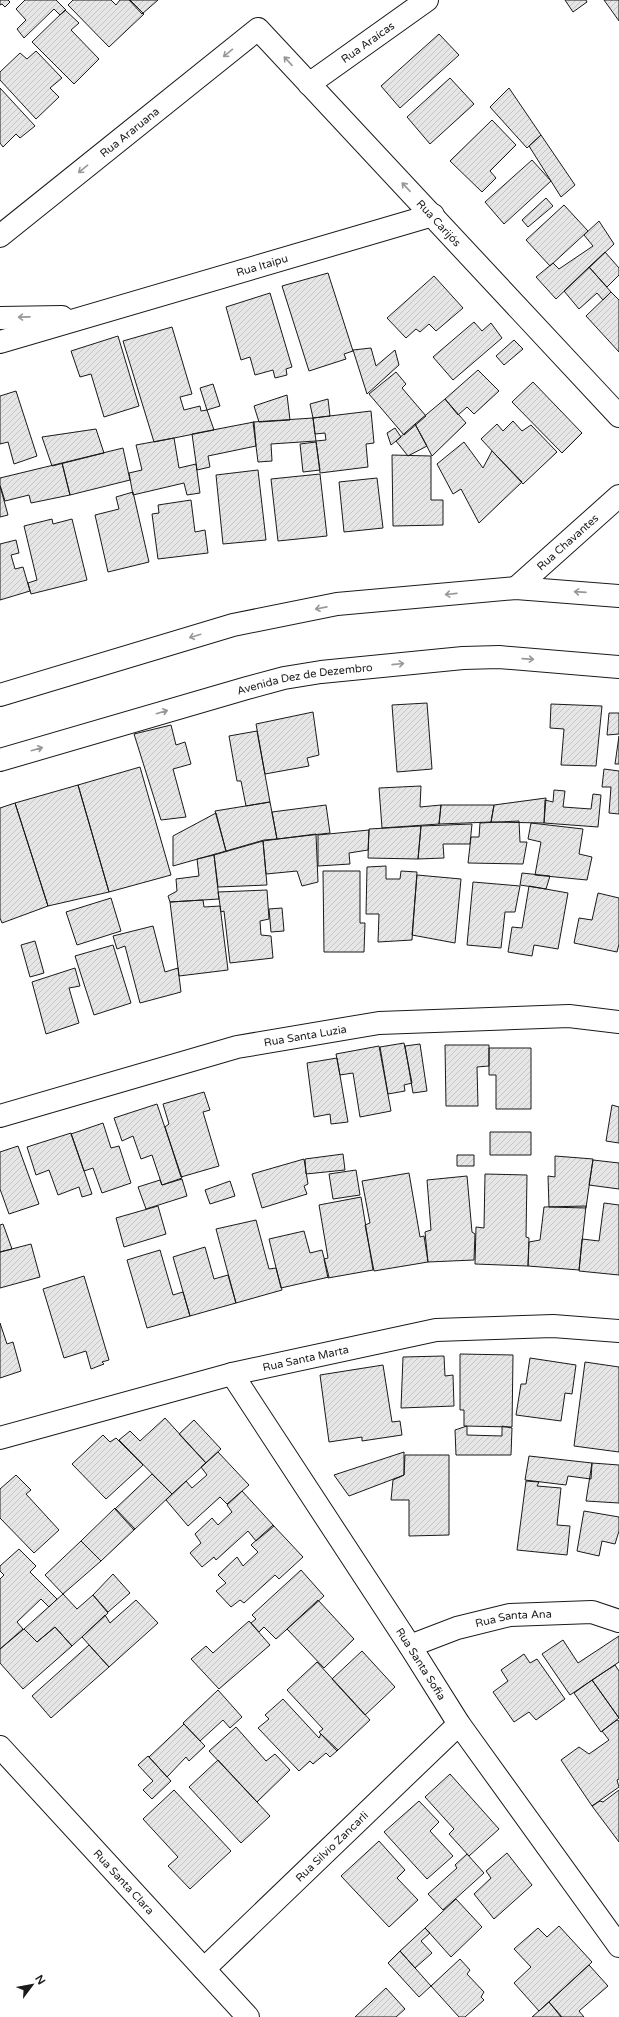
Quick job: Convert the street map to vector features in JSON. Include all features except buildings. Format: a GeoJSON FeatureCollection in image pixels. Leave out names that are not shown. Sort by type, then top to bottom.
{"type":"FeatureCollection","features":[{"type":"Feature","properties":{"kind":"main road","name":"Rua Araícas"},"geometry":{"type":"LineString","coordinates":[[309,84],[427,0]]}},
{"type":"Feature","properties":{"kind":"main road","name":"Rua Carijós"},"geometry":{"type":"LineString","coordinates":[[258,29],[619,416]]}},
{"type":"Feature","properties":{"kind":"main road","name":"Rua Araruana"},"geometry":{"type":"LineString","coordinates":[[0,236],[258,29]]}},
{"type":"Feature","properties":{"kind":"main road","name":"Rua Itaipu"},"geometry":{"type":"LineString","coordinates":[[0,342],[91,317],[433,215]]}},
{"type":"Feature","properties":{"kind":"main road","name":"Rua Itaipu"},"geometry":{"type":"LineString","coordinates":[[0,318],[91,317]]}},
{"type":"Feature","properties":{"kind":"main road","name":"Rua Chavantes"},"geometry":{"type":"LineString","coordinates":[[516,588],[619,496]]}},
{"type":"Feature","properties":{"kind":"main road"},"geometry":{"type":"LineString","coordinates":[[0,695],[233,625],[337,604],[516,588],[619,596]]}},
{"type":"Feature","properties":{"kind":"main road","name":"Avenida Dez de Dezembro"},"geometry":{"type":"LineString","coordinates":[[0,760],[247,688],[284,678],[321,672],[463,658],[499,657],[619,667]]}},
{"type":"Feature","properties":{"kind":"main road","name":"Rua Santa Luzia"},"geometry":{"type":"LineString","coordinates":[[0,1116],[237,1047],[379,1023],[569,1016],[619,1022]]}},
{"type":"Feature","properties":{"kind":"main road","name":"Rua Santa Marta"},"geometry":{"type":"LineString","coordinates":[[0,1438],[232,1374],[436,1330],[553,1326],[619,1331]]}},
{"type":"Feature","properties":{"kind":"main road","name":"Rua Santa Sofia"},"geometry":{"type":"LineString","coordinates":[[232,1374],[410,1646],[459,1724],[619,1946]]}},
{"type":"Feature","properties":{"kind":"main road","name":"Rua Santa Ana"},"geometry":{"type":"LineString","coordinates":[[410,1646],[457,1628],[510,1615],[592,1612],[619,1621]]}},
{"type":"Feature","properties":{"kind":"main road","name":"Rua Silvio Zancarli"},"geometry":{"type":"LineString","coordinates":[[204,1969],[459,1724]]}},
{"type":"Feature","properties":{"kind":"main road","name":"Rua Santa Clara"},"geometry":{"type":"LineString","coordinates":[[0,1747],[248,2017]]}}]}
